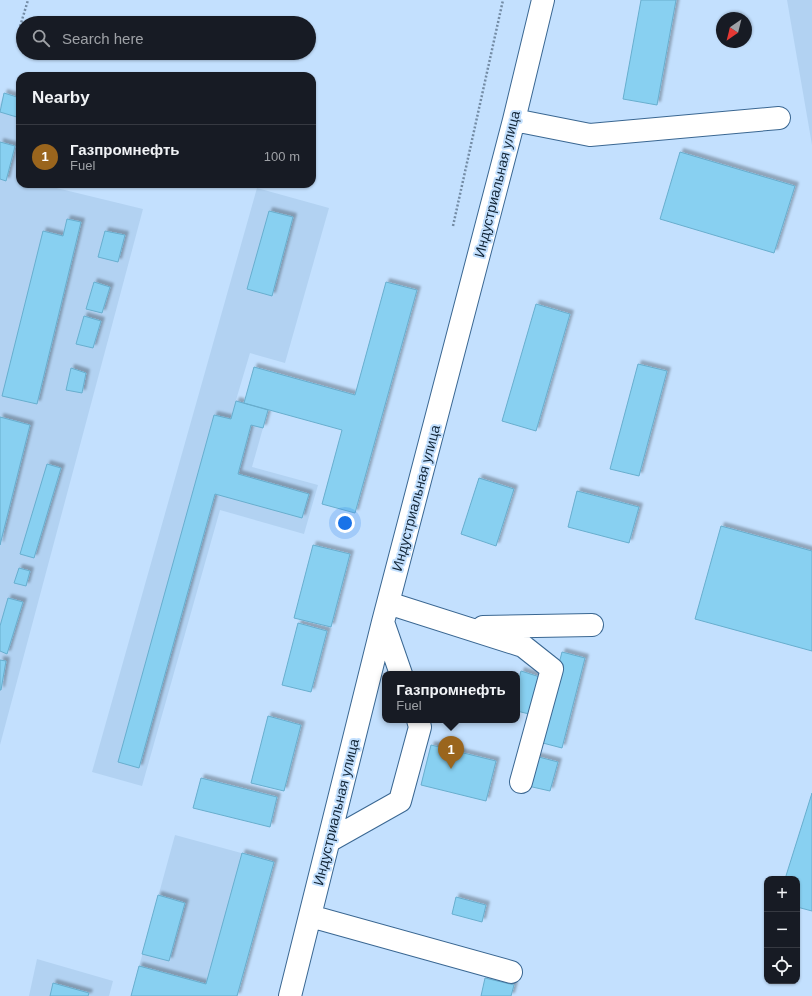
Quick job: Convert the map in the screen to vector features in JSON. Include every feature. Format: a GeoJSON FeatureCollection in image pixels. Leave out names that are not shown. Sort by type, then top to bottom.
{"type":"FeatureCollection","features":[{"type":"Feature","properties":{"kind":"street","name":"Индустриальная улица"},"geometry":{"type":"LineString","coordinates":[[290,996],[386,613],[514,120],[543,0]]}},
{"type":"Feature","properties":{"kind":"street"},"geometry":{"type":"LineString","coordinates":[[514,120],[590,134],[779,118]]}},
{"type":"Feature","properties":{"kind":"street"},"geometry":{"type":"LineString","coordinates":[[401,671],[386,613],[466,628],[523,646],[552,669],[521,782]]}},
{"type":"Feature","properties":{"kind":"street"},"geometry":{"type":"LineString","coordinates":[[466,628],[592,626]]}},
{"type":"Feature","properties":{"kind":"street"},"geometry":{"type":"LineString","coordinates":[[328,841],[400,801],[420,727],[419,723]]}},
{"type":"Feature","properties":{"kind":"street"},"geometry":{"type":"LineString","coordinates":[[310,916],[511,972]]}},
{"type":"Feature","properties":{"kind":"path"},"geometry":{"type":"LineString","coordinates":[[23,16],[28,0]]}},
{"type":"Feature","properties":{"kind":"path"},"geometry":{"type":"LineString","coordinates":[[453,226],[503,0]]}},
{"type":"Feature","properties":{"kind":"shaded area"},"geometry":{"type":"Polygon","coordinates":[[[787,0],[812,0],[812,145],[787,0]]]}},
{"type":"Feature","properties":{"kind":"shaded area"},"geometry":{"type":"Polygon","coordinates":[[[4,93],[16,97],[16,188],[56,188],[143,209],[0,745],[0,105],[4,93]]]}},
{"type":"Feature","properties":{"kind":"shaded area"},"geometry":{"type":"Polygon","coordinates":[[[257,188],[329,208],[285,363],[250,353],[236,400],[268,410],[252,467],[318,485],[304,534],[220,510],[142,786],[92,772],[257,188]]]}},
{"type":"Feature","properties":{"kind":"shaded area"},"geometry":{"type":"Polygon","coordinates":[[[175,835],[274,862],[237,996],[131,996],[175,835]]]}},
{"type":"Feature","properties":{"kind":"shaded area"},"geometry":{"type":"Polygon","coordinates":[[[37,959],[113,981],[109,996],[29,996],[37,959]]]}},
{"type":"Feature","properties":{"kind":"building"},"geometry":{"type":"Polygon","coordinates":[[[641,0],[676,0],[657,105],[623,99],[641,0]]]}},
{"type":"Feature","properties":{"kind":"building"},"geometry":{"type":"Polygon","coordinates":[[[4,93],[16,97],[16,117],[0,112],[4,93]]]}},
{"type":"Feature","properties":{"kind":"building"},"geometry":{"type":"Polygon","coordinates":[[[0,142],[15,146],[6,181],[0,179],[0,142]]]}},
{"type":"Feature","properties":{"kind":"building"},"geometry":{"type":"Polygon","coordinates":[[[680,152],[795,186],[774,253],[660,219],[680,152]]]}},
{"type":"Feature","properties":{"kind":"building"},"geometry":{"type":"Polygon","coordinates":[[[269,211],[293,217],[272,296],[247,289],[269,211]]]}},
{"type":"Feature","properties":{"kind":"building"},"geometry":{"type":"Polygon","coordinates":[[[67,219],[81,222],[37,404],[2,396],[43,231],[63,236],[67,219]]]}},
{"type":"Feature","properties":{"kind":"building"},"geometry":{"type":"Polygon","coordinates":[[[105,231],[125,235],[118,262],[98,257],[105,231]]]}},
{"type":"Feature","properties":{"kind":"building"},"geometry":{"type":"Polygon","coordinates":[[[94,282],[110,287],[102,313],[86,309],[94,282]]]}},
{"type":"Feature","properties":{"kind":"building"},"geometry":{"type":"Polygon","coordinates":[[[386,282],[417,290],[355,513],[322,504],[342,430],[244,403],[254,367],[355,395],[386,282]]]}},
{"type":"Feature","properties":{"kind":"building"},"geometry":{"type":"Polygon","coordinates":[[[536,304],[570,314],[536,431],[502,421],[536,304]]]}},
{"type":"Feature","properties":{"kind":"building"},"geometry":{"type":"Polygon","coordinates":[[[84,316],[101,321],[93,348],[76,344],[84,316]]]}},
{"type":"Feature","properties":{"kind":"building"},"geometry":{"type":"Polygon","coordinates":[[[638,364],[667,371],[639,476],[610,469],[638,364]]]}},
{"type":"Feature","properties":{"kind":"building"},"geometry":{"type":"Polygon","coordinates":[[[71,368],[86,373],[82,393],[66,390],[71,368]]]}},
{"type":"Feature","properties":{"kind":"building"},"geometry":{"type":"Polygon","coordinates":[[[236,401],[268,410],[263,428],[251,425],[238,474],[309,494],[302,518],[215,494],[139,768],[118,762],[214,415],[231,419],[236,401]]]}},
{"type":"Feature","properties":{"kind":"building"},"geometry":{"type":"Polygon","coordinates":[[[0,417],[30,425],[0,545],[0,417]]]}},
{"type":"Feature","properties":{"kind":"building"},"geometry":{"type":"Polygon","coordinates":[[[47,464],[61,468],[34,558],[20,554],[47,464]]]}},
{"type":"Feature","properties":{"kind":"building"},"geometry":{"type":"Polygon","coordinates":[[[479,478],[514,489],[496,546],[461,534],[479,478]]]}},
{"type":"Feature","properties":{"kind":"building"},"geometry":{"type":"Polygon","coordinates":[[[577,491],[639,507],[629,543],[568,527],[577,491]]]}},
{"type":"Feature","properties":{"kind":"building"},"geometry":{"type":"Polygon","coordinates":[[[721,526],[812,551],[812,651],[695,619],[721,526]]]}},
{"type":"Feature","properties":{"kind":"building"},"geometry":{"type":"Polygon","coordinates":[[[313,545],[350,554],[331,627],[294,618],[313,545]]]}},
{"type":"Feature","properties":{"kind":"building"},"geometry":{"type":"Polygon","coordinates":[[[19,568],[30,571],[26,586],[14,583],[19,568]]]}},
{"type":"Feature","properties":{"kind":"building"},"geometry":{"type":"Polygon","coordinates":[[[8,598],[23,602],[7,654],[0,651],[0,626],[8,598]]]}},
{"type":"Feature","properties":{"kind":"building"},"geometry":{"type":"Polygon","coordinates":[[[298,623],[327,631],[311,692],[282,685],[298,623]]]}},
{"type":"Feature","properties":{"kind":"building"},"geometry":{"type":"Polygon","coordinates":[[[562,652],[585,658],[562,748],[539,742],[562,652]]]}},
{"type":"Feature","properties":{"kind":"building"},"geometry":{"type":"Polygon","coordinates":[[[0,660],[6,661],[1,690],[0,690],[0,660]]]}},
{"type":"Feature","properties":{"kind":"building"},"geometry":{"type":"Polygon","coordinates":[[[521,671],[543,678],[533,715],[520,712],[521,671]]]}},
{"type":"Feature","properties":{"kind":"building"},"geometry":{"type":"Polygon","coordinates":[[[268,716],[301,725],[284,791],[251,783],[268,716]]]}},
{"type":"Feature","properties":{"kind":"building"},"geometry":{"type":"Polygon","coordinates":[[[431,745],[496,761],[486,801],[421,785],[431,745]]]}},
{"type":"Feature","properties":{"kind":"building"},"geometry":{"type":"Polygon","coordinates":[[[535,756],[558,762],[550,791],[528,786],[535,756]]]}},
{"type":"Feature","properties":{"kind":"building"},"geometry":{"type":"Polygon","coordinates":[[[201,778],[277,797],[270,827],[193,808],[201,778]]]}},
{"type":"Feature","properties":{"kind":"building"},"geometry":{"type":"Polygon","coordinates":[[[812,793],[812,911],[800,908],[800,876],[786,876],[812,793]]]}},
{"type":"Feature","properties":{"kind":"building"},"geometry":{"type":"Polygon","coordinates":[[[242,853],[274,862],[237,996],[131,996],[139,966],[206,984],[242,853]]]}},
{"type":"Feature","properties":{"kind":"building"},"geometry":{"type":"Polygon","coordinates":[[[158,895],[185,903],[169,961],[142,954],[158,895]]]}},
{"type":"Feature","properties":{"kind":"building"},"geometry":{"type":"Polygon","coordinates":[[[456,897],[486,905],[482,922],[452,914],[456,897]]]}},
{"type":"Feature","properties":{"kind":"building"},"geometry":{"type":"Polygon","coordinates":[[[485,978],[514,985],[511,996],[481,996],[485,978]]]}},
{"type":"Feature","properties":{"kind":"building"},"geometry":{"type":"Polygon","coordinates":[[[53,983],[89,993],[88,996],[50,996],[53,983]]]}},
{"type":"Feature","properties":{"kind":"place","name":"Газпромнефть"},"geometry":{"type":"Point","coordinates":[451,769]}}]}
